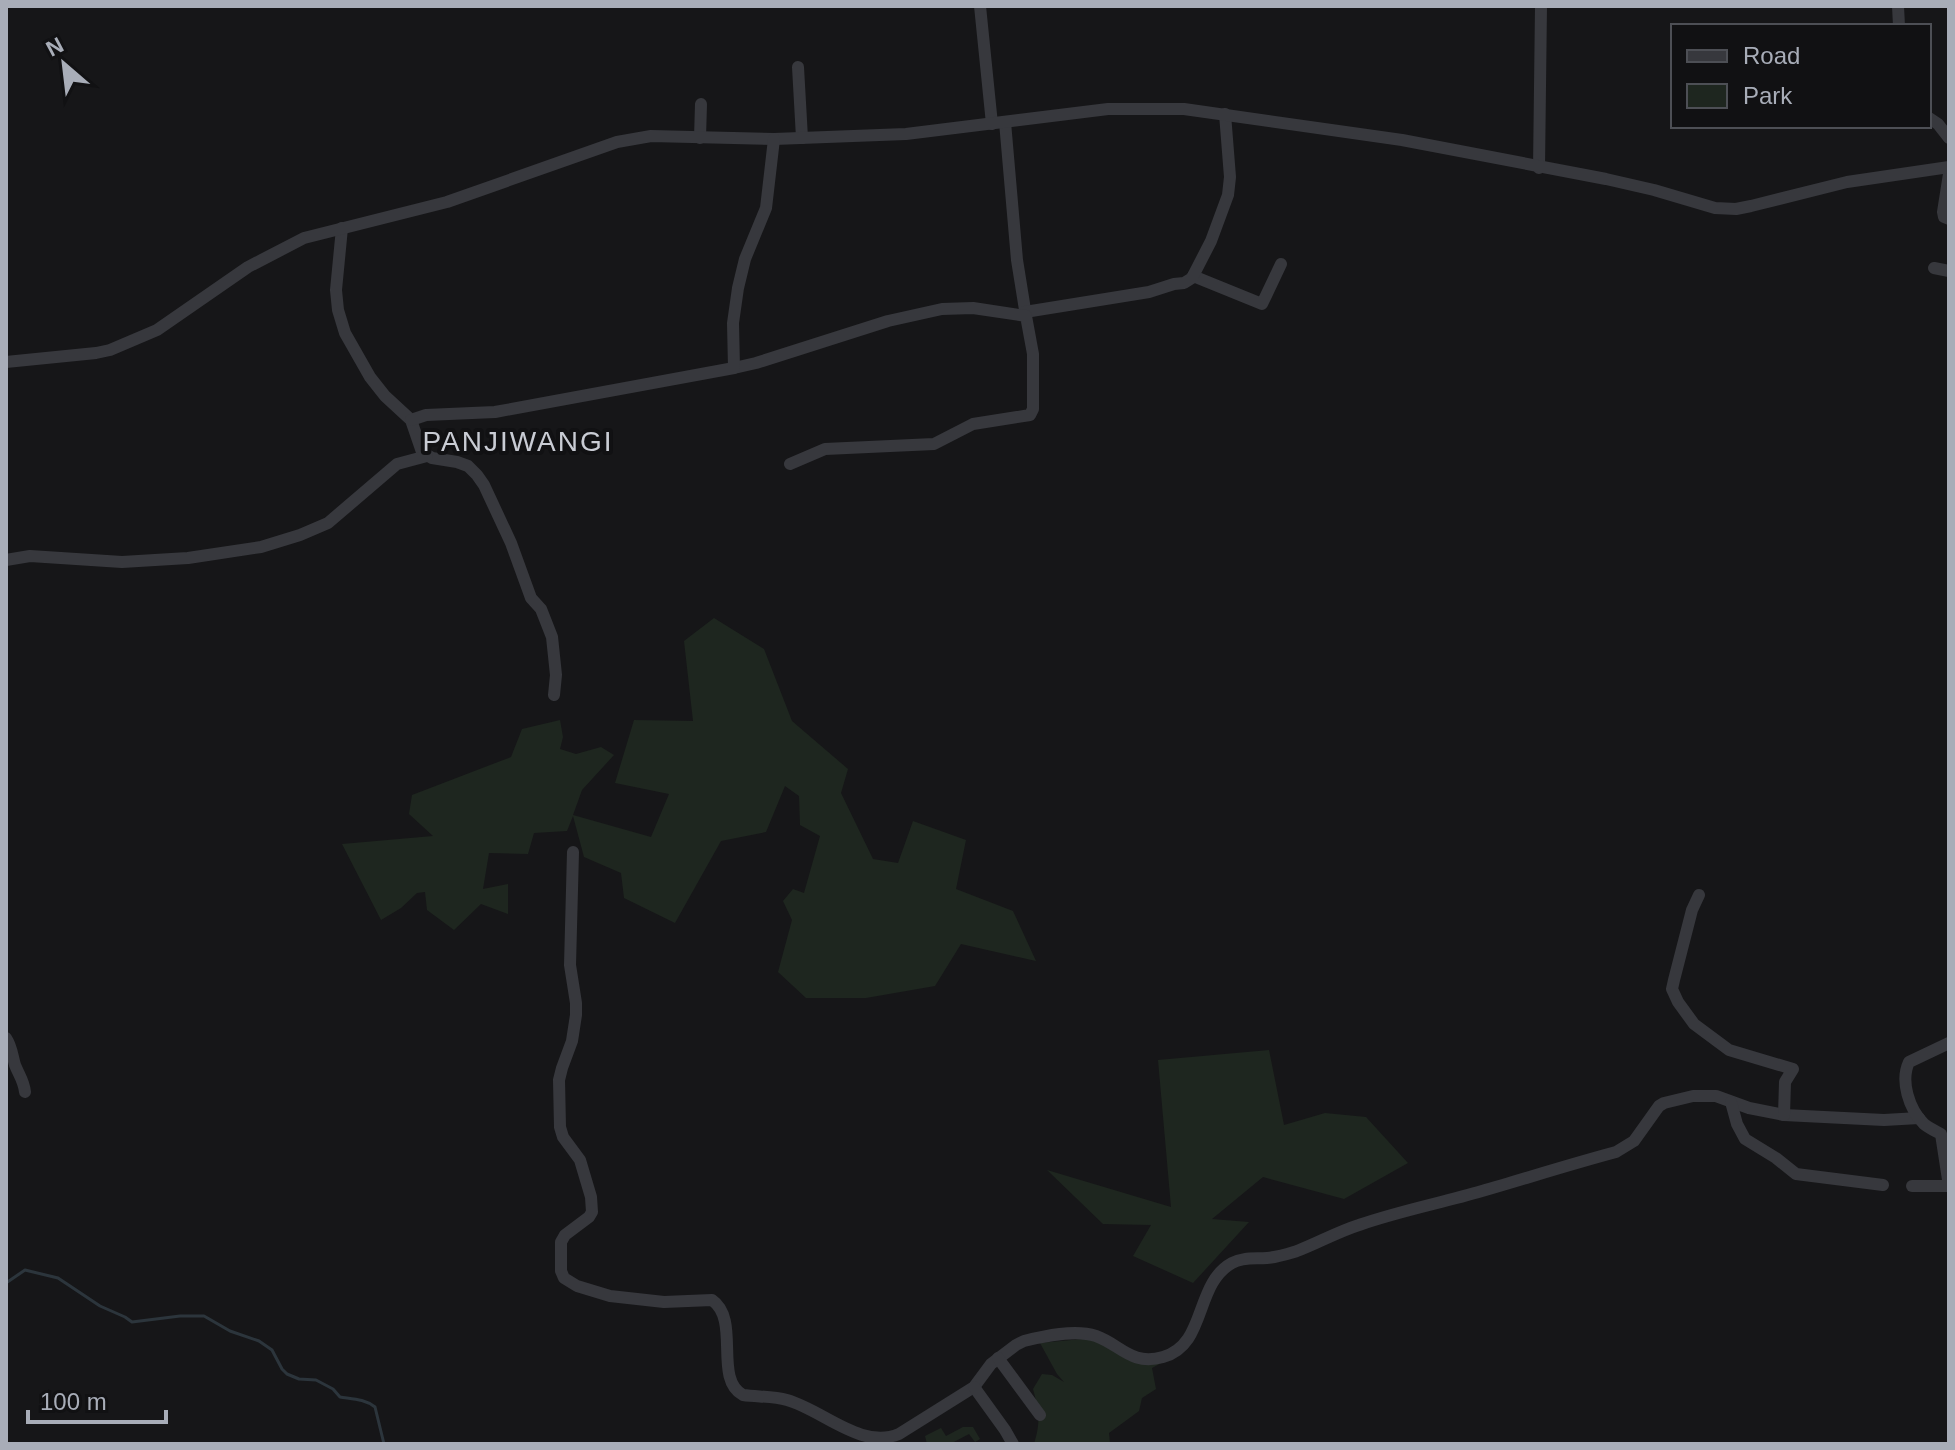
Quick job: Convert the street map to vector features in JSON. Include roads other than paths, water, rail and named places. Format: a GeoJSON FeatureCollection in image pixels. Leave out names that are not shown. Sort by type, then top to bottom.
{"type":"FeatureCollection","features":[{"type":"Feature","properties":{"kind":"street"},"geometry":{"type":"LineString","coordinates":[[790,464],[825,449],[934,444],[973,424],[1030,415],[1033,409],[1033,350],[980,6]]}},
{"type":"Feature","properties":{"kind":"street"},"geometry":{"type":"LineString","coordinates":[[1539,168],[1541,6]]}},
{"type":"Feature","properties":{"kind":"street"},"geometry":{"type":"LineString","coordinates":[[798,67],[802,138]]}},
{"type":"Feature","properties":{"kind":"street"},"geometry":{"type":"LineString","coordinates":[[700,138],[701,104]]}},
{"type":"Feature","properties":{"kind":"street"},"geometry":{"type":"LineString","coordinates":[[6,362],[110,350],[157,330],[248,267],[301,239],[447,202],[621,141],[654,136],[774,139],[906,134],[1113,109],[1184,109],[1402,140],[1606,179],[1715,208],[1736,209],[1847,182],[1949,167]]}},
{"type":"Feature","properties":{"kind":"street"},"geometry":{"type":"LineString","coordinates":[[411,420],[426,415],[495,412],[734,368],[888,321],[942,309],[973,308],[1026,314],[1184,283],[1193,276],[1211,241],[1228,195],[1230,177],[1225,114]]}},
{"type":"Feature","properties":{"kind":"street"},"geometry":{"type":"LineString","coordinates":[[1931,119],[1949,138]]}},
{"type":"Feature","properties":{"kind":"street"},"geometry":{"type":"LineString","coordinates":[[734,368],[733,323],[738,288],[745,259],[766,208],[774,139]]}},
{"type":"Feature","properties":{"kind":"street"},"geometry":{"type":"LineString","coordinates":[[1949,174],[1943,212],[1944,217],[1949,219]]}},
{"type":"Feature","properties":{"kind":"street"},"geometry":{"type":"LineString","coordinates":[[342,228],[336,290],[345,333],[370,377],[411,420],[419,445],[427,456]]}},
{"type":"Feature","properties":{"kind":"street"},"geometry":{"type":"LineString","coordinates":[[1193,276],[1262,304],[1281,264]]}},
{"type":"Feature","properties":{"kind":"street"},"geometry":{"type":"LineString","coordinates":[[1934,268],[1949,271]]}},
{"type":"Feature","properties":{"kind":"street"},"geometry":{"type":"LineString","coordinates":[[6,560],[30,556],[131,562],[188,558],[261,547],[328,523],[396,465],[427,456],[457,462],[468,466],[487,491],[511,543],[531,598],[541,609],[552,637],[556,675],[554,695]]}},
{"type":"Feature","properties":{"kind":"street"},"geometry":{"type":"LineString","coordinates":[[573,852],[570,965],[576,1015],[572,1041],[559,1080],[560,1127],[563,1137],[580,1160],[592,1212],[561,1242],[561,1271],[564,1278],[577,1286],[610,1296],[664,1302],[712,1300],[722,1311],[729,1372],[737,1391],[743,1395],[788,1400],[868,1437],[884,1438],[899,1434],[923,1420],[974,1387],[998,1358],[1024,1341],[1073,1334],[1099,1337],[1135,1358],[1166,1357],[1178,1351],[1194,1330],[1207,1293],[1229,1264],[1284,1255],[1358,1225],[1616,1152],[1634,1141],[1654,1111],[1664,1103],[1709,1095],[1784,1115],[1884,1120],[1919,1118]]}},
{"type":"Feature","properties":{"kind":"street"},"geometry":{"type":"LineString","coordinates":[[1699,895],[1692,910],[1672,989],[1694,1024],[1729,1050],[1793,1069],[1785,1082],[1784,1115]]}},
{"type":"Feature","properties":{"kind":"street"},"geometry":{"type":"LineString","coordinates":[[6,1038],[25,1092]]}},
{"type":"Feature","properties":{"kind":"street"},"geometry":{"type":"LineString","coordinates":[[1912,1186],[1949,1186],[1941,1134],[1927,1127],[1919,1118],[1908,1095],[1905,1077],[1907,1066],[1915,1058],[1949,1043]]}},
{"type":"Feature","properties":{"kind":"street"},"geometry":{"type":"LineString","coordinates":[[1731,1102],[1745,1139],[1796,1174],[1883,1185]]}},
{"type":"Feature","properties":{"kind":"street"},"geometry":{"type":"LineString","coordinates":[[998,1358],[1040,1415]]}},
{"type":"Feature","properties":{"kind":"street"},"geometry":{"type":"LineString","coordinates":[[974,1387],[1013,1444]]}},
{"type":"Feature","properties":{"kind":"waterway"},"geometry":{"type":"LineString","coordinates":[[6,1283],[25,1270],[58,1278],[100,1306],[132,1322],[204,1316],[272,1350],[287,1374],[299,1379],[316,1380],[333,1389],[340,1397],[371,1404],[375,1407],[384,1444]]}},
{"type":"Feature","properties":{"kind":"district","name":"PANJIWANGI"},"geometry":{"type":"Point","coordinates":[518,441]}}]}
